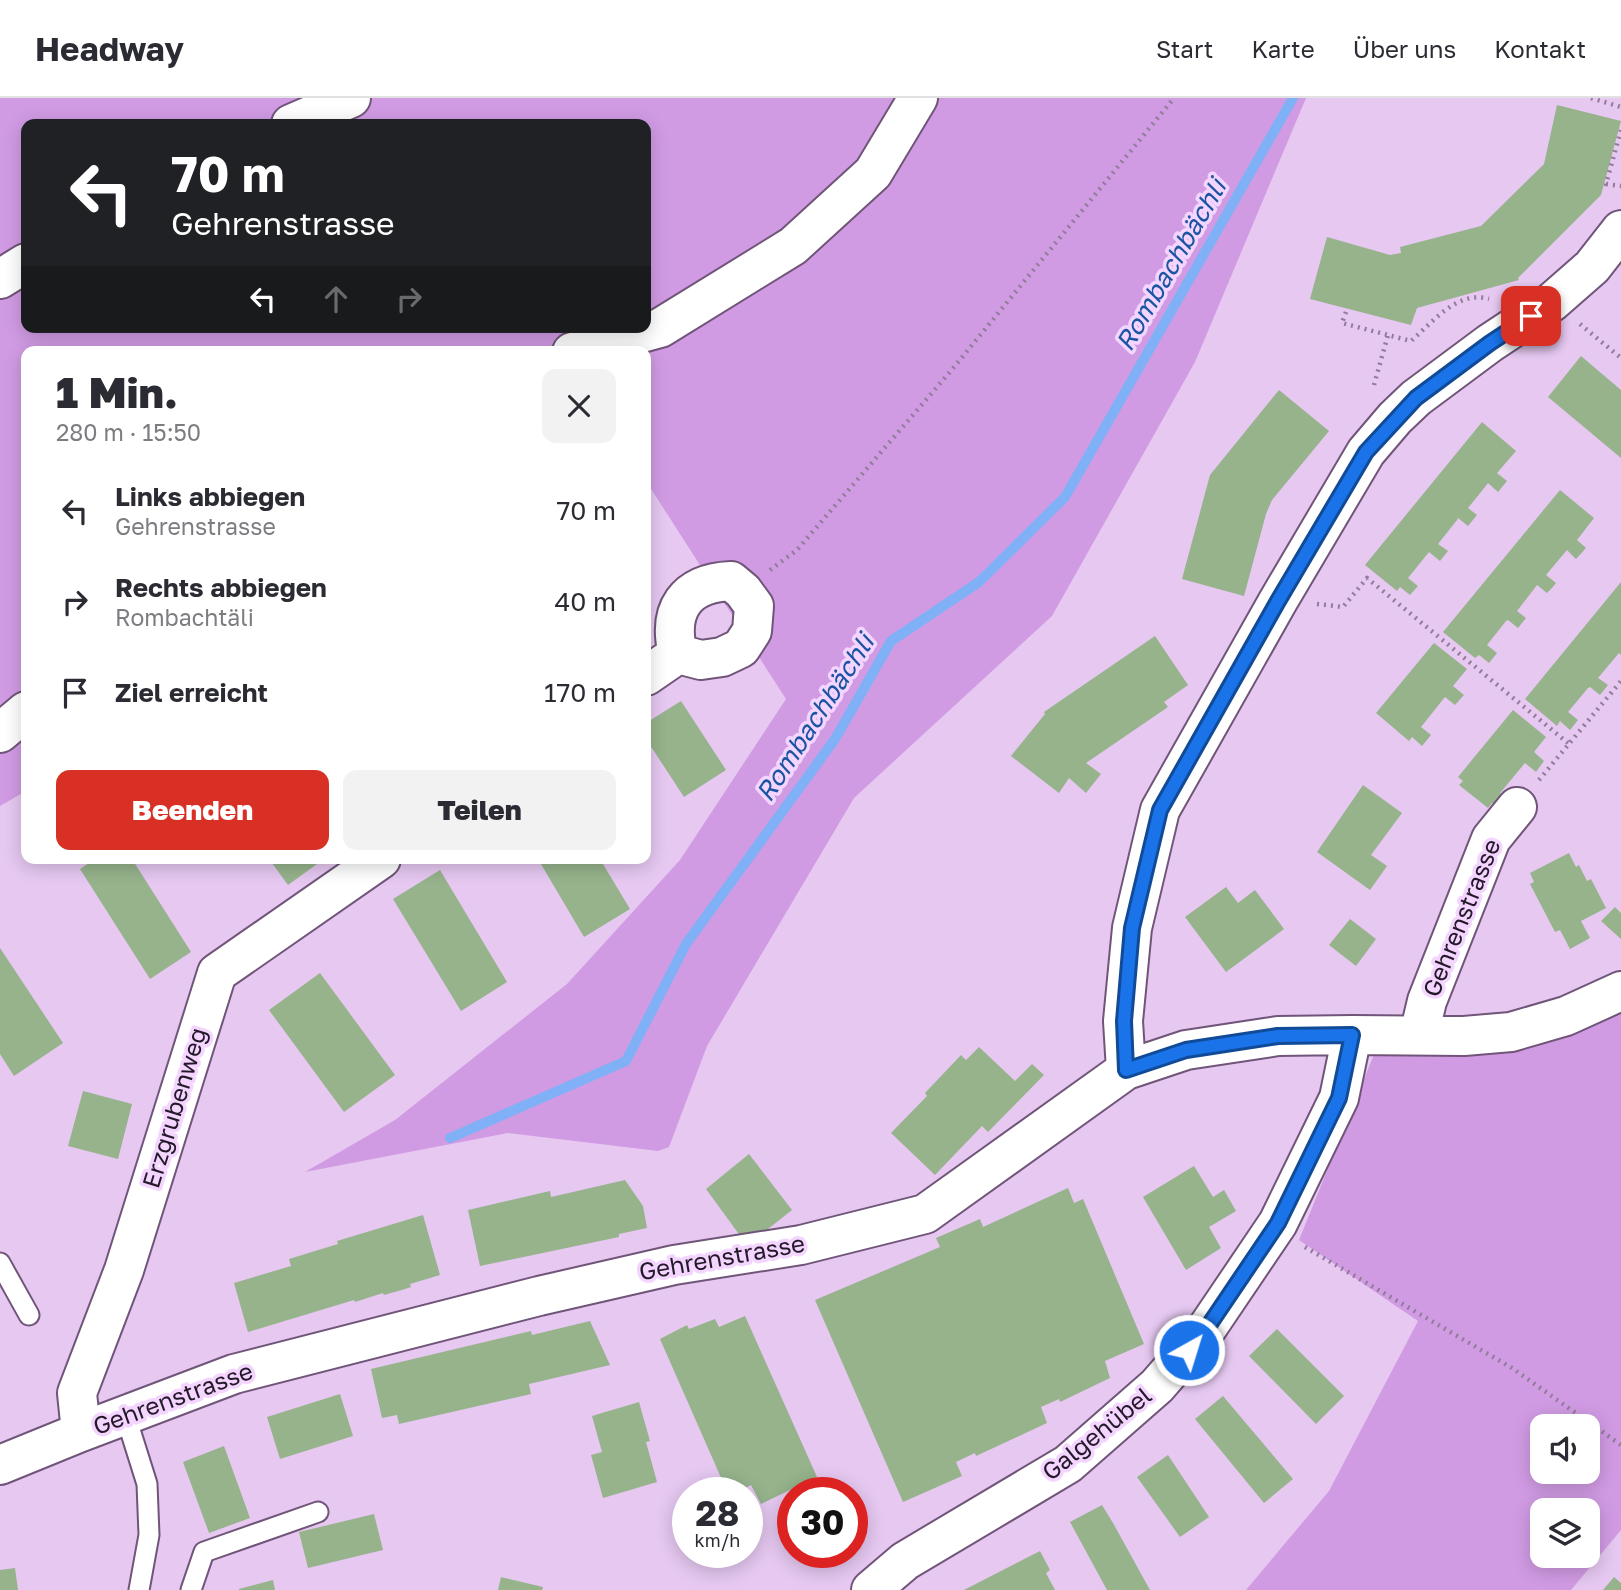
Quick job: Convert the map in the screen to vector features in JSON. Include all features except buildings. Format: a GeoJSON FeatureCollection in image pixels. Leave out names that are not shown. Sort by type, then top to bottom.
{"type":"FeatureCollection","features":[{"type":"Feature","properties":{"kind":"street"},"geometry":{"type":"LineString","coordinates":[[302,119],[351,98]]}},
{"type":"Feature","properties":{"kind":"street"},"geometry":{"type":"LineString","coordinates":[[651,330],[660,328],[793,246],[873,173],[918,98]]}},
{"type":"Feature","properties":{"kind":"street"},"geometry":{"type":"LineString","coordinates":[[1126,1070],[1124,1021],[1132,928],[1160,810],[1278,601],[1366,452],[1395,418],[1416,398],[1479,351],[1552,302],[1592,267],[1621,230]]}},
{"type":"Feature","properties":{"kind":"street"},"geometry":{"type":"LineString","coordinates":[[0,279],[21,266]]}},
{"type":"Feature","properties":{"kind":"street"},"geometry":{"type":"LineString","coordinates":[[594,346],[642,333]]}},
{"type":"Feature","properties":{"kind":"street"},"geometry":{"type":"LineString","coordinates":[[651,673],[678,654],[701,660],[722,657],[741,648],[752,631],[754,606],[743,591],[731,581],[704,585],[689,592],[681,604],[676,621],[674,639],[678,654]]}},
{"type":"Feature","properties":{"kind":"street"},"geometry":{"type":"LineString","coordinates":[[0,733],[21,715]]}},
{"type":"Feature","properties":{"kind":"street","name":"Gehrenstrasse"},"geometry":{"type":"LineString","coordinates":[[1419,1035],[1427,1001],[1491,839],[1517,807]]}},
{"type":"Feature","properties":{"kind":"street","name":"Erzgrubenweg"},"geometry":{"type":"LineString","coordinates":[[81,1432],[78,1393],[124,1270],[217,973],[374,864]]}},
{"type":"Feature","properties":{"kind":"street","name":"Gehrenstrasse"},"geometry":{"type":"LineString","coordinates":[[0,1465],[234,1374],[647,1271],[800,1245],[925,1214],[1126,1070],[1186,1050],[1278,1036],[1464,1036],[1511,1032],[1566,1016],[1621,991]]}},
{"type":"Feature","properties":{"kind":"street","name":"Galgehübel"},"geometry":{"type":"LineString","coordinates":[[871,1590],[905,1562],[1068,1464],[1157,1386],[1205,1331],[1278,1223],[1339,1098],[1352,1035]]}},
{"type":"Feature","properties":{"kind":"lane"},"geometry":{"type":"LineString","coordinates":[[0,1263],[30,1315]]}},
{"type":"Feature","properties":{"kind":"lane"},"geometry":{"type":"LineString","coordinates":[[126,1417],[147,1484],[149,1535],[139,1590]]}},
{"type":"Feature","properties":{"kind":"lane"},"geometry":{"type":"LineString","coordinates":[[191,1590],[204,1552],[318,1512]]}},
{"type":"Feature","properties":{"kind":"path"},"geometry":{"type":"LineString","coordinates":[[743,591],[797,550],[955,366],[1174,98]]}},
{"type":"Feature","properties":{"kind":"path"},"geometry":{"type":"LineString","coordinates":[[1591,98],[1621,107]]}},
{"type":"Feature","properties":{"kind":"path"},"geometry":{"type":"LineString","coordinates":[[1621,130],[1606,184],[1621,186]]}},
{"type":"Feature","properties":{"kind":"path"},"geometry":{"type":"LineString","coordinates":[[1346,312],[1342,323],[1411,341],[1457,302],[1478,296]]}},
{"type":"Feature","properties":{"kind":"path"},"geometry":{"type":"LineString","coordinates":[[1575,320],[1621,358]]}},
{"type":"Feature","properties":{"kind":"path"},"geometry":{"type":"LineString","coordinates":[[1278,601],[1343,607],[1367,578],[1569,743]]}},
{"type":"Feature","properties":{"kind":"path"},"geometry":{"type":"LineString","coordinates":[[1517,807],[1621,681]]}},
{"type":"Feature","properties":{"kind":"path"},"geometry":{"type":"LineString","coordinates":[[1308,1248],[1513,1368],[1621,1445]]}},
{"type":"Feature","properties":{"kind":"shaded area"},"geometry":{"type":"Polygon","coordinates":[[[0,98],[1306,98],[1195,362],[1052,616],[854,798],[707,1046],[669,1147],[658,1151],[508,1133],[305,1172],[395,1120],[567,984],[680,860],[786,699],[651,489],[651,346],[21,346],[21,794],[0,806],[0,98]]]}},
{"type":"Feature","properties":{"kind":"shaded area"},"geometry":{"type":"Polygon","coordinates":[[[1621,1004],[1621,1530],[1600,1555],[1600,1498],[1530,1498],[1530,1568],[1589,1568],[1571,1590],[1246,1590],[1329,1491],[1418,1321],[1299,1240],[1377,1047],[1621,1004]]]}},
{"type":"Feature","properties":{"kind":"waterway","name":"Rombachbächli"},"geometry":{"type":"LineString","coordinates":[[450,1138],[626,1061],[686,944],[835,739],[891,641],[979,582],[1065,497],[1293,98]]}},
{"type":"Feature","properties":{"kind":"route"},"geometry":{"type":"LineString","coordinates":[[1189,1350],[1205,1331],[1278,1223],[1339,1098],[1352,1035],[1278,1036],[1186,1050],[1126,1070],[1124,1021],[1132,928],[1160,810],[1366,452],[1416,398],[1531,316]]}}]}
